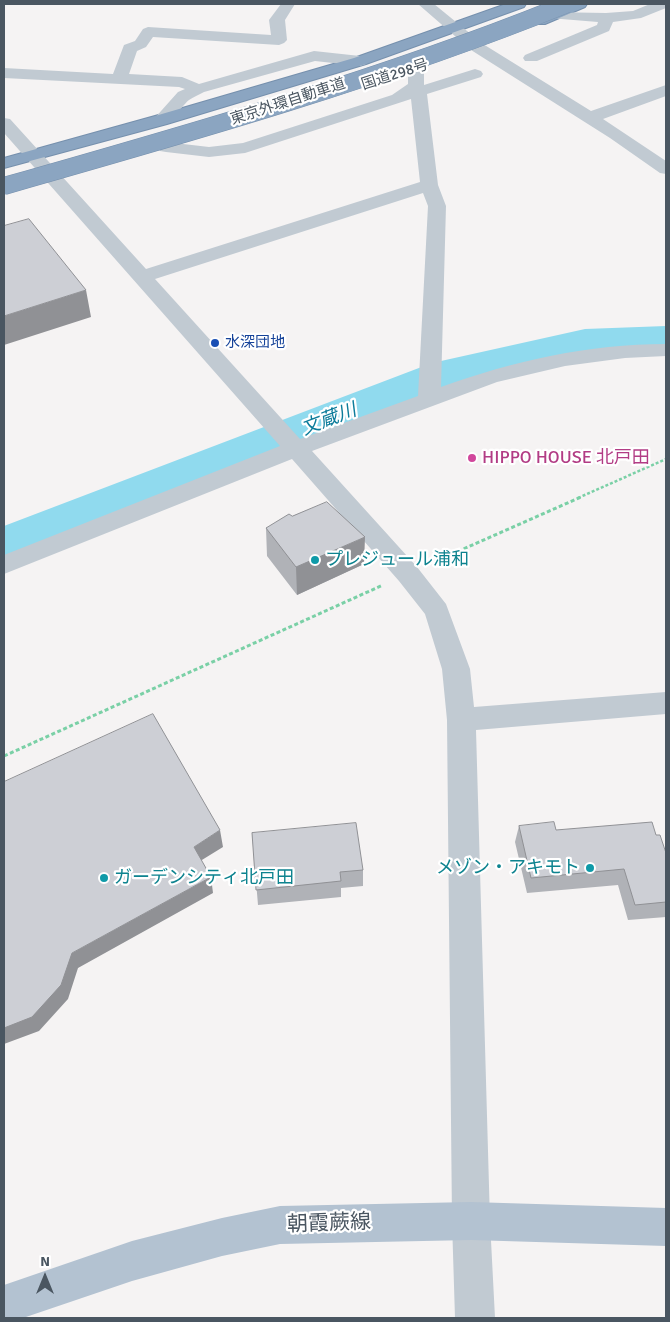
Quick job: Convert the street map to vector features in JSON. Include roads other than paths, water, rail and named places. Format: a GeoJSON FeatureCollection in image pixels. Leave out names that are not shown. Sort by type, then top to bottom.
{"type":"FeatureCollection","features":[{"type":"Feature","properties":{"kind":"highway","name":"国道298号"},"geometry":{"type":"LineString","coordinates":[[4,163],[161,120],[360,60],[520,4]]}},
{"type":"Feature","properties":{"kind":"highway","name":"東京外環自動車道"},"geometry":{"type":"LineString","coordinates":[[4,172],[200,118],[292,89],[416,48],[535,4]]}},
{"type":"Feature","properties":{"kind":"highway","name":"東京外環自動車道"},"geometry":{"type":"LineString","coordinates":[[4,186],[218,125],[337,87],[429,57],[567,4]]}},
{"type":"Feature","properties":{"kind":"highway","name":"国道298号"},"geometry":{"type":"LineString","coordinates":[[4,194],[166,147],[417,83],[477,47],[580,4]]}},
{"type":"Feature","properties":{"kind":"main road","name":"朝霞蕨線"},"geometry":{"type":"LineString","coordinates":[[4,1305],[132,1261],[222,1237],[280,1225],[470,1221],[666,1227]]}},
{"type":"Feature","properties":{"kind":"street"},"geometry":{"type":"LineString","coordinates":[[118,79],[130,48],[141,44],[148,32],[279,40],[277,20],[288,4]]}},
{"type":"Feature","properties":{"kind":"street"},"geometry":{"type":"LineString","coordinates":[[425,4],[477,47],[590,118],[666,169]]}},
{"type":"Feature","properties":{"kind":"street"},"geometry":{"type":"LineString","coordinates":[[554,15],[606,18],[636,16],[662,4]]}},
{"type":"Feature","properties":{"kind":"street"},"geometry":{"type":"LineString","coordinates":[[531,58],[604,28],[606,18]]}},
{"type":"Feature","properties":{"kind":"street"},"geometry":{"type":"LineString","coordinates":[[161,120],[184,96],[198,89],[314,56],[360,60]]}},
{"type":"Feature","properties":{"kind":"street"},"geometry":{"type":"LineString","coordinates":[[4,74],[182,82],[198,89]]}},
{"type":"Feature","properties":{"kind":"street"},"geometry":{"type":"LineString","coordinates":[[166,147],[209,152],[245,148],[398,99],[417,83],[475,74]]}},
{"type":"Feature","properties":{"kind":"street"},"geometry":{"type":"LineString","coordinates":[[417,83],[429,184],[437,206],[429,398]]}},
{"type":"Feature","properties":{"kind":"street"},"geometry":{"type":"LineString","coordinates":[[590,118],[666,90]]}},
{"type":"Feature","properties":{"kind":"street"},"geometry":{"type":"LineString","coordinates":[[4,123],[53,180],[408,574],[437,612],[456,669],[461,720],[470,1221],[475,1318]]}},
{"type":"Feature","properties":{"kind":"street"},"geometry":{"type":"LineString","coordinates":[[142,277],[429,184]]}},
{"type":"Feature","properties":{"kind":"street"},"geometry":{"type":"LineString","coordinates":[[4,565],[288,441],[429,398],[490,377],[565,359],[625,350],[666,350]]}},
{"type":"Feature","properties":{"kind":"street"},"geometry":{"type":"LineString","coordinates":[[461,720],[666,703]]}},
{"type":"Feature","properties":{"kind":"waterway","name":"文蔵川"},"geometry":{"type":"LineString","coordinates":[[4,547],[449,373],[498,364],[585,343],[666,340]]}},
{"type":"Feature","properties":{"kind":"place","name":"水深団地"},"geometry":{"type":"Point","coordinates":[215,343]}},
{"type":"Feature","properties":{"kind":"place","name":"HIPPO HOUSE 北戸田"},"geometry":{"type":"Point","coordinates":[472,458]}},
{"type":"Feature","properties":{"kind":"place","name":"プレジュール浦和"},"geometry":{"type":"Point","coordinates":[315,560]}},
{"type":"Feature","properties":{"kind":"place","name":"メゾン・アキモト"},"geometry":{"type":"Point","coordinates":[590,868]}},
{"type":"Feature","properties":{"kind":"place","name":"ガーデンシティ北戸田"},"geometry":{"type":"Point","coordinates":[104,878]}}]}
